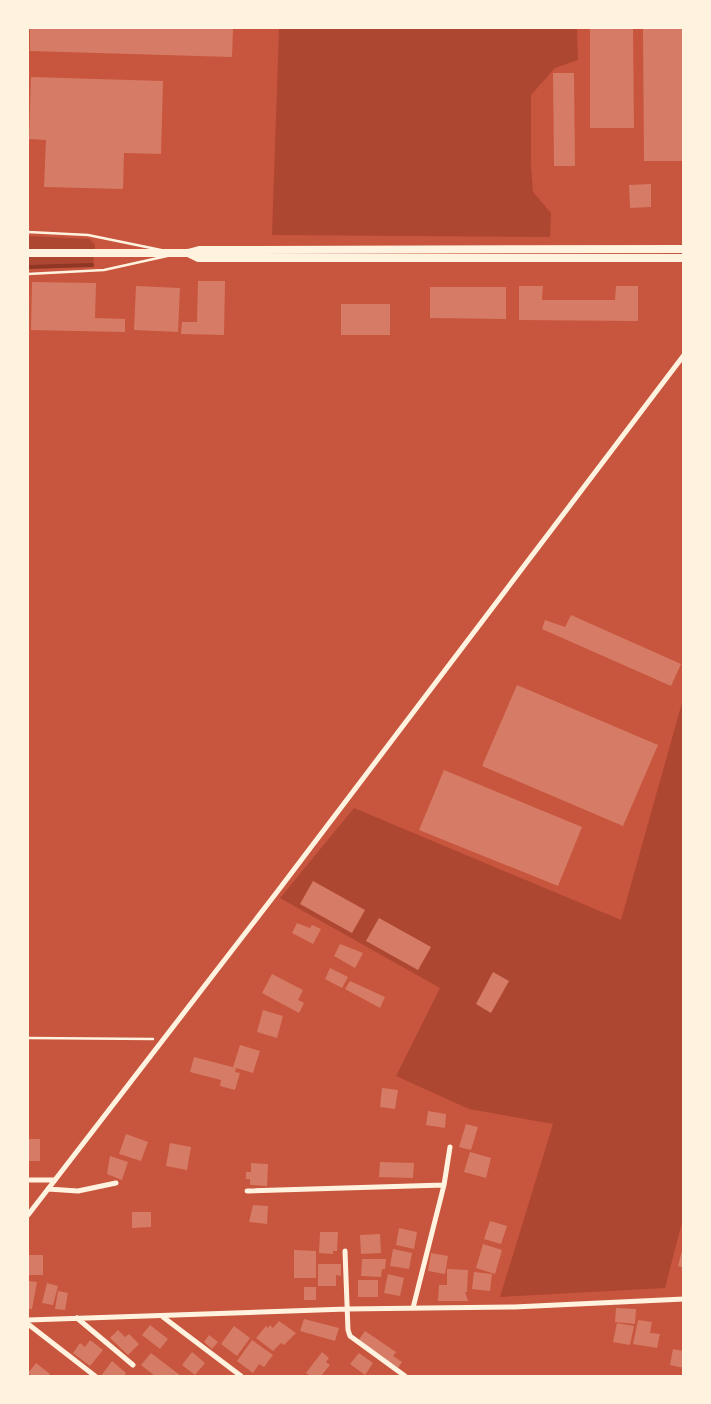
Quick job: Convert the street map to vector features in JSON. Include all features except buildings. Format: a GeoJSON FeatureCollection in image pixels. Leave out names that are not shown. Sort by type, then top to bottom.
{"type":"FeatureCollection","features":[{"type":"Feature","properties":{"kind":"main road"},"geometry":{"type":"LineString","coordinates":[[28,253],[180,254],[199,250],[684,249]]}},
{"type":"Feature","properties":{"kind":"main road"},"geometry":{"type":"LineString","coordinates":[[188,253],[198,258],[684,258]]}},
{"type":"Feature","properties":{"kind":"street"},"geometry":{"type":"LineString","coordinates":[[28,1215],[307,852],[684,355]]}},
{"type":"Feature","properties":{"kind":"street"},"geometry":{"type":"LineString","coordinates":[[413,1308],[444,1184],[450,1147]]}},
{"type":"Feature","properties":{"kind":"street"},"geometry":{"type":"LineString","coordinates":[[28,1180],[54,1180]]}},
{"type":"Feature","properties":{"kind":"street"},"geometry":{"type":"LineString","coordinates":[[48,1189],[78,1191],[116,1182]]}},
{"type":"Feature","properties":{"kind":"street"},"geometry":{"type":"LineString","coordinates":[[247,1190],[444,1184]]}},
{"type":"Feature","properties":{"kind":"street"},"geometry":{"type":"LineString","coordinates":[[345,1251],[348,1330],[353,1340],[405,1376]]}},
{"type":"Feature","properties":{"kind":"street"},"geometry":{"type":"LineString","coordinates":[[28,1320],[346,1309],[514,1307],[684,1299]]}},
{"type":"Feature","properties":{"kind":"street"},"geometry":{"type":"LineString","coordinates":[[163,1316],[242,1376]]}},
{"type":"Feature","properties":{"kind":"street"},"geometry":{"type":"LineString","coordinates":[[77,1318],[134,1365]]}},
{"type":"Feature","properties":{"kind":"street"},"geometry":{"type":"LineString","coordinates":[[28,1324],[95,1376]]}},
{"type":"Feature","properties":{"kind":"lane"},"geometry":{"type":"LineString","coordinates":[[28,232],[88,236],[180,254]]}},
{"type":"Feature","properties":{"kind":"lane"},"geometry":{"type":"LineString","coordinates":[[28,274],[104,270],[180,254]]}},
{"type":"Feature","properties":{"kind":"lane"},"geometry":{"type":"LineString","coordinates":[[28,1038],[153,1039]]}},
{"type":"Feature","properties":{"kind":"shaded area"},"geometry":{"type":"Polygon","coordinates":[[[279,28],[577,28],[578,60],[555,68],[531,95],[533,192],[551,213],[550,237],[272,235],[279,28]]]}},
{"type":"Feature","properties":{"kind":"shaded area"},"geometry":{"type":"Polygon","coordinates":[[[28,236],[90,239],[95,245],[93,266],[28,269],[28,236]]]}},
{"type":"Feature","properties":{"kind":"shaded area"},"geometry":{"type":"Polygon","coordinates":[[[683,699],[684,1215],[665,1288],[500,1297],[553,1124],[469,1109],[396,1076],[440,988],[280,898],[354,808],[621,920],[683,699]]]}},
{"type":"Feature","properties":{"kind":"waterway"},"geometry":{"type":"LineString","coordinates":[[28,267],[92,265]]}}]}
